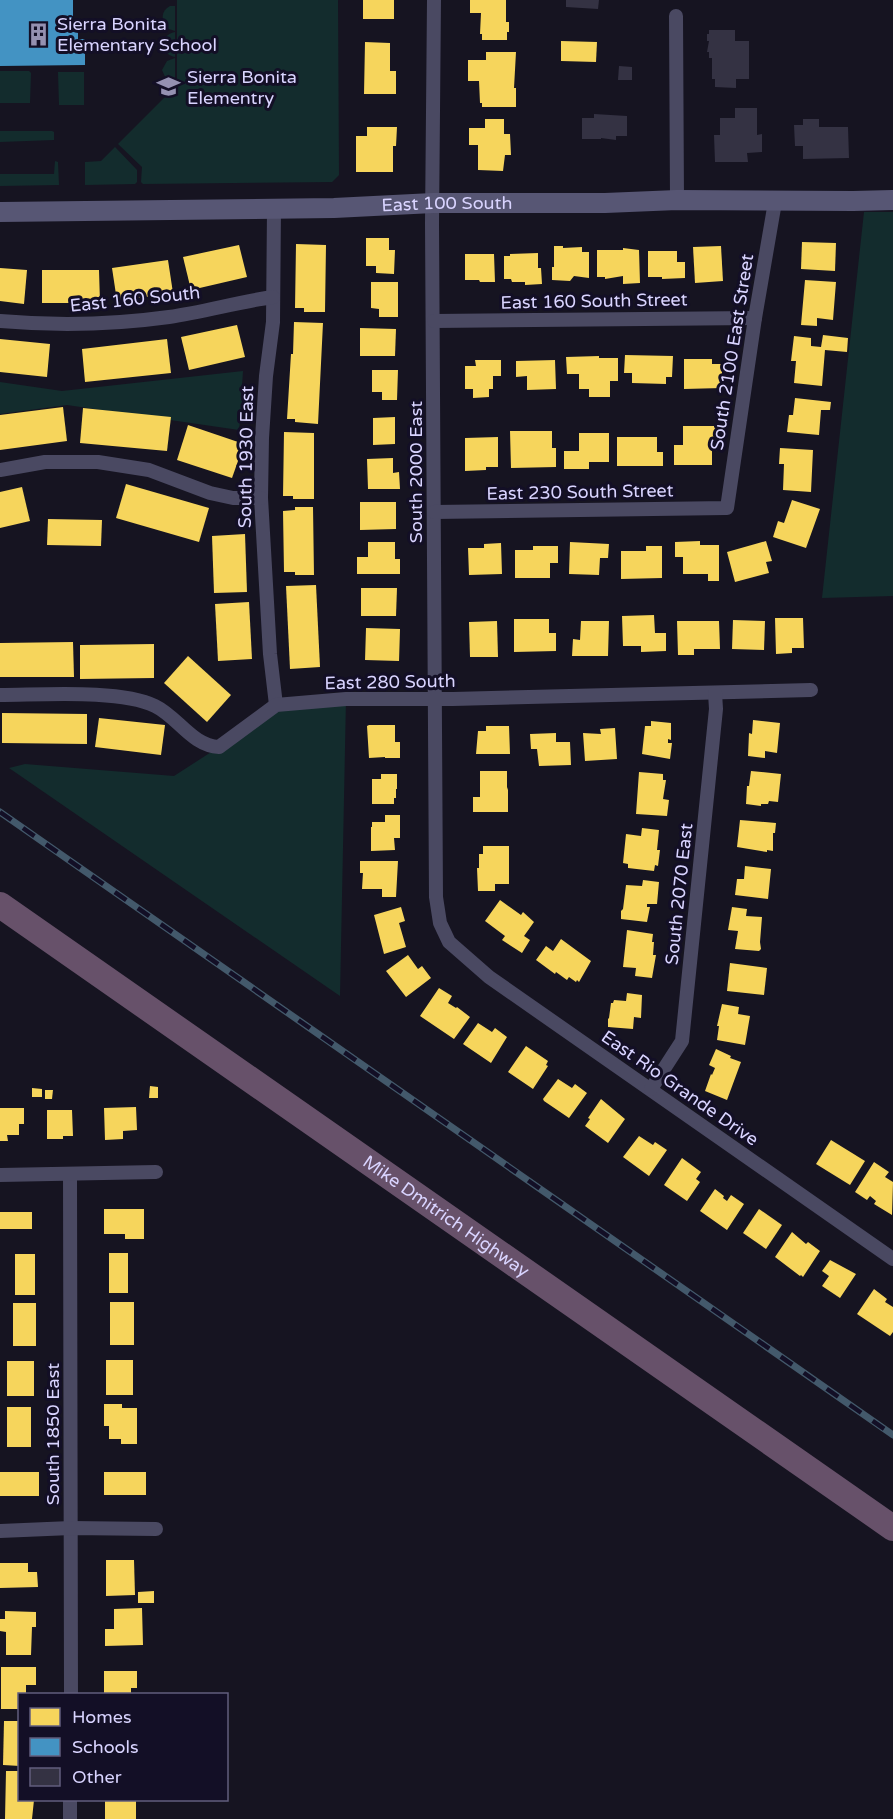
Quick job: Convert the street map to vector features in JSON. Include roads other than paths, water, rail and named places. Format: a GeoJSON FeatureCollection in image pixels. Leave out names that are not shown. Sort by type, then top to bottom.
{"type":"FeatureCollection","features":[{"type":"Feature","properties":{"kind":"highway","name":"Mike Dmitrich Highway"},"geometry":{"type":"LineString","coordinates":[[0,905],[893,1528]]}},
{"type":"Feature","properties":{"kind":"street","name":"South 2000 East"},"geometry":{"type":"LineString","coordinates":[[434,0],[436,897],[440,923],[449,942]]}},
{"type":"Feature","properties":{"kind":"street"},"geometry":{"type":"LineString","coordinates":[[676,16],[677,200]]}},
{"type":"Feature","properties":{"kind":"street","name":"East 100 South"},"geometry":{"type":"LineString","coordinates":[[0,212],[334,208],[433,203],[893,200]]}},
{"type":"Feature","properties":{"kind":"street","name":"South 2100 East Street"},"geometry":{"type":"LineString","coordinates":[[727,508],[775,202]]}},
{"type":"Feature","properties":{"kind":"street","name":"South 1930 East"},"geometry":{"type":"LineString","coordinates":[[274,209],[273,322],[266,376],[261,498],[270,654],[276,705]]}},
{"type":"Feature","properties":{"kind":"street","name":"East 160 South"},"geometry":{"type":"LineString","coordinates":[[0,321],[42,325],[127,322],[273,297]]}},
{"type":"Feature","properties":{"kind":"street","name":"East 160 South Street"},"geometry":{"type":"LineString","coordinates":[[434,321],[755,318]]}},
{"type":"Feature","properties":{"kind":"street"},"geometry":{"type":"LineString","coordinates":[[0,470],[45,462],[98,462],[149,470],[217,495],[233,498],[261,498]]}},
{"type":"Feature","properties":{"kind":"street","name":"East 230 South Street"},"geometry":{"type":"LineString","coordinates":[[434,512],[727,508]]}},
{"type":"Feature","properties":{"kind":"street","name":"East 280 South"},"geometry":{"type":"LineString","coordinates":[[276,705],[346,699],[811,690]]}},
{"type":"Feature","properties":{"kind":"street","name":"South 2070 East"},"geometry":{"type":"LineString","coordinates":[[651,1089],[682,1041],[716,709],[715,693]]}},
{"type":"Feature","properties":{"kind":"street"},"geometry":{"type":"LineString","coordinates":[[0,695],[133,698],[156,706],[207,747],[219,747],[276,705]]}},
{"type":"Feature","properties":{"kind":"street","name":"East Rio Grande Drive"},"geometry":{"type":"LineString","coordinates":[[449,942],[489,977],[893,1259]]}},
{"type":"Feature","properties":{"kind":"street"},"geometry":{"type":"LineString","coordinates":[[0,1175],[156,1172]]}},
{"type":"Feature","properties":{"kind":"street","name":"South 1850 East"},"geometry":{"type":"LineString","coordinates":[[70,1174],[71,1693]]}},
{"type":"Feature","properties":{"kind":"street"},"geometry":{"type":"LineString","coordinates":[[0,1531],[71,1528],[156,1529]]}},
{"type":"Feature","properties":{"kind":"street"},"geometry":{"type":"LineString","coordinates":[[70,1801],[70,1819]]}},
{"type":"Feature","properties":{"kind":"railway"},"geometry":{"type":"LineString","coordinates":[[0,812],[893,1435]]}},
{"type":"Feature","properties":{"kind":"place","name":"Sierra Bonita Elementary School"},"geometry":{"type":"Point","coordinates":[39,34]}},
{"type":"Feature","properties":{"kind":"place","name":"Sierra Bonita Elementry"},"geometry":{"type":"Point","coordinates":[169,87]}}]}
